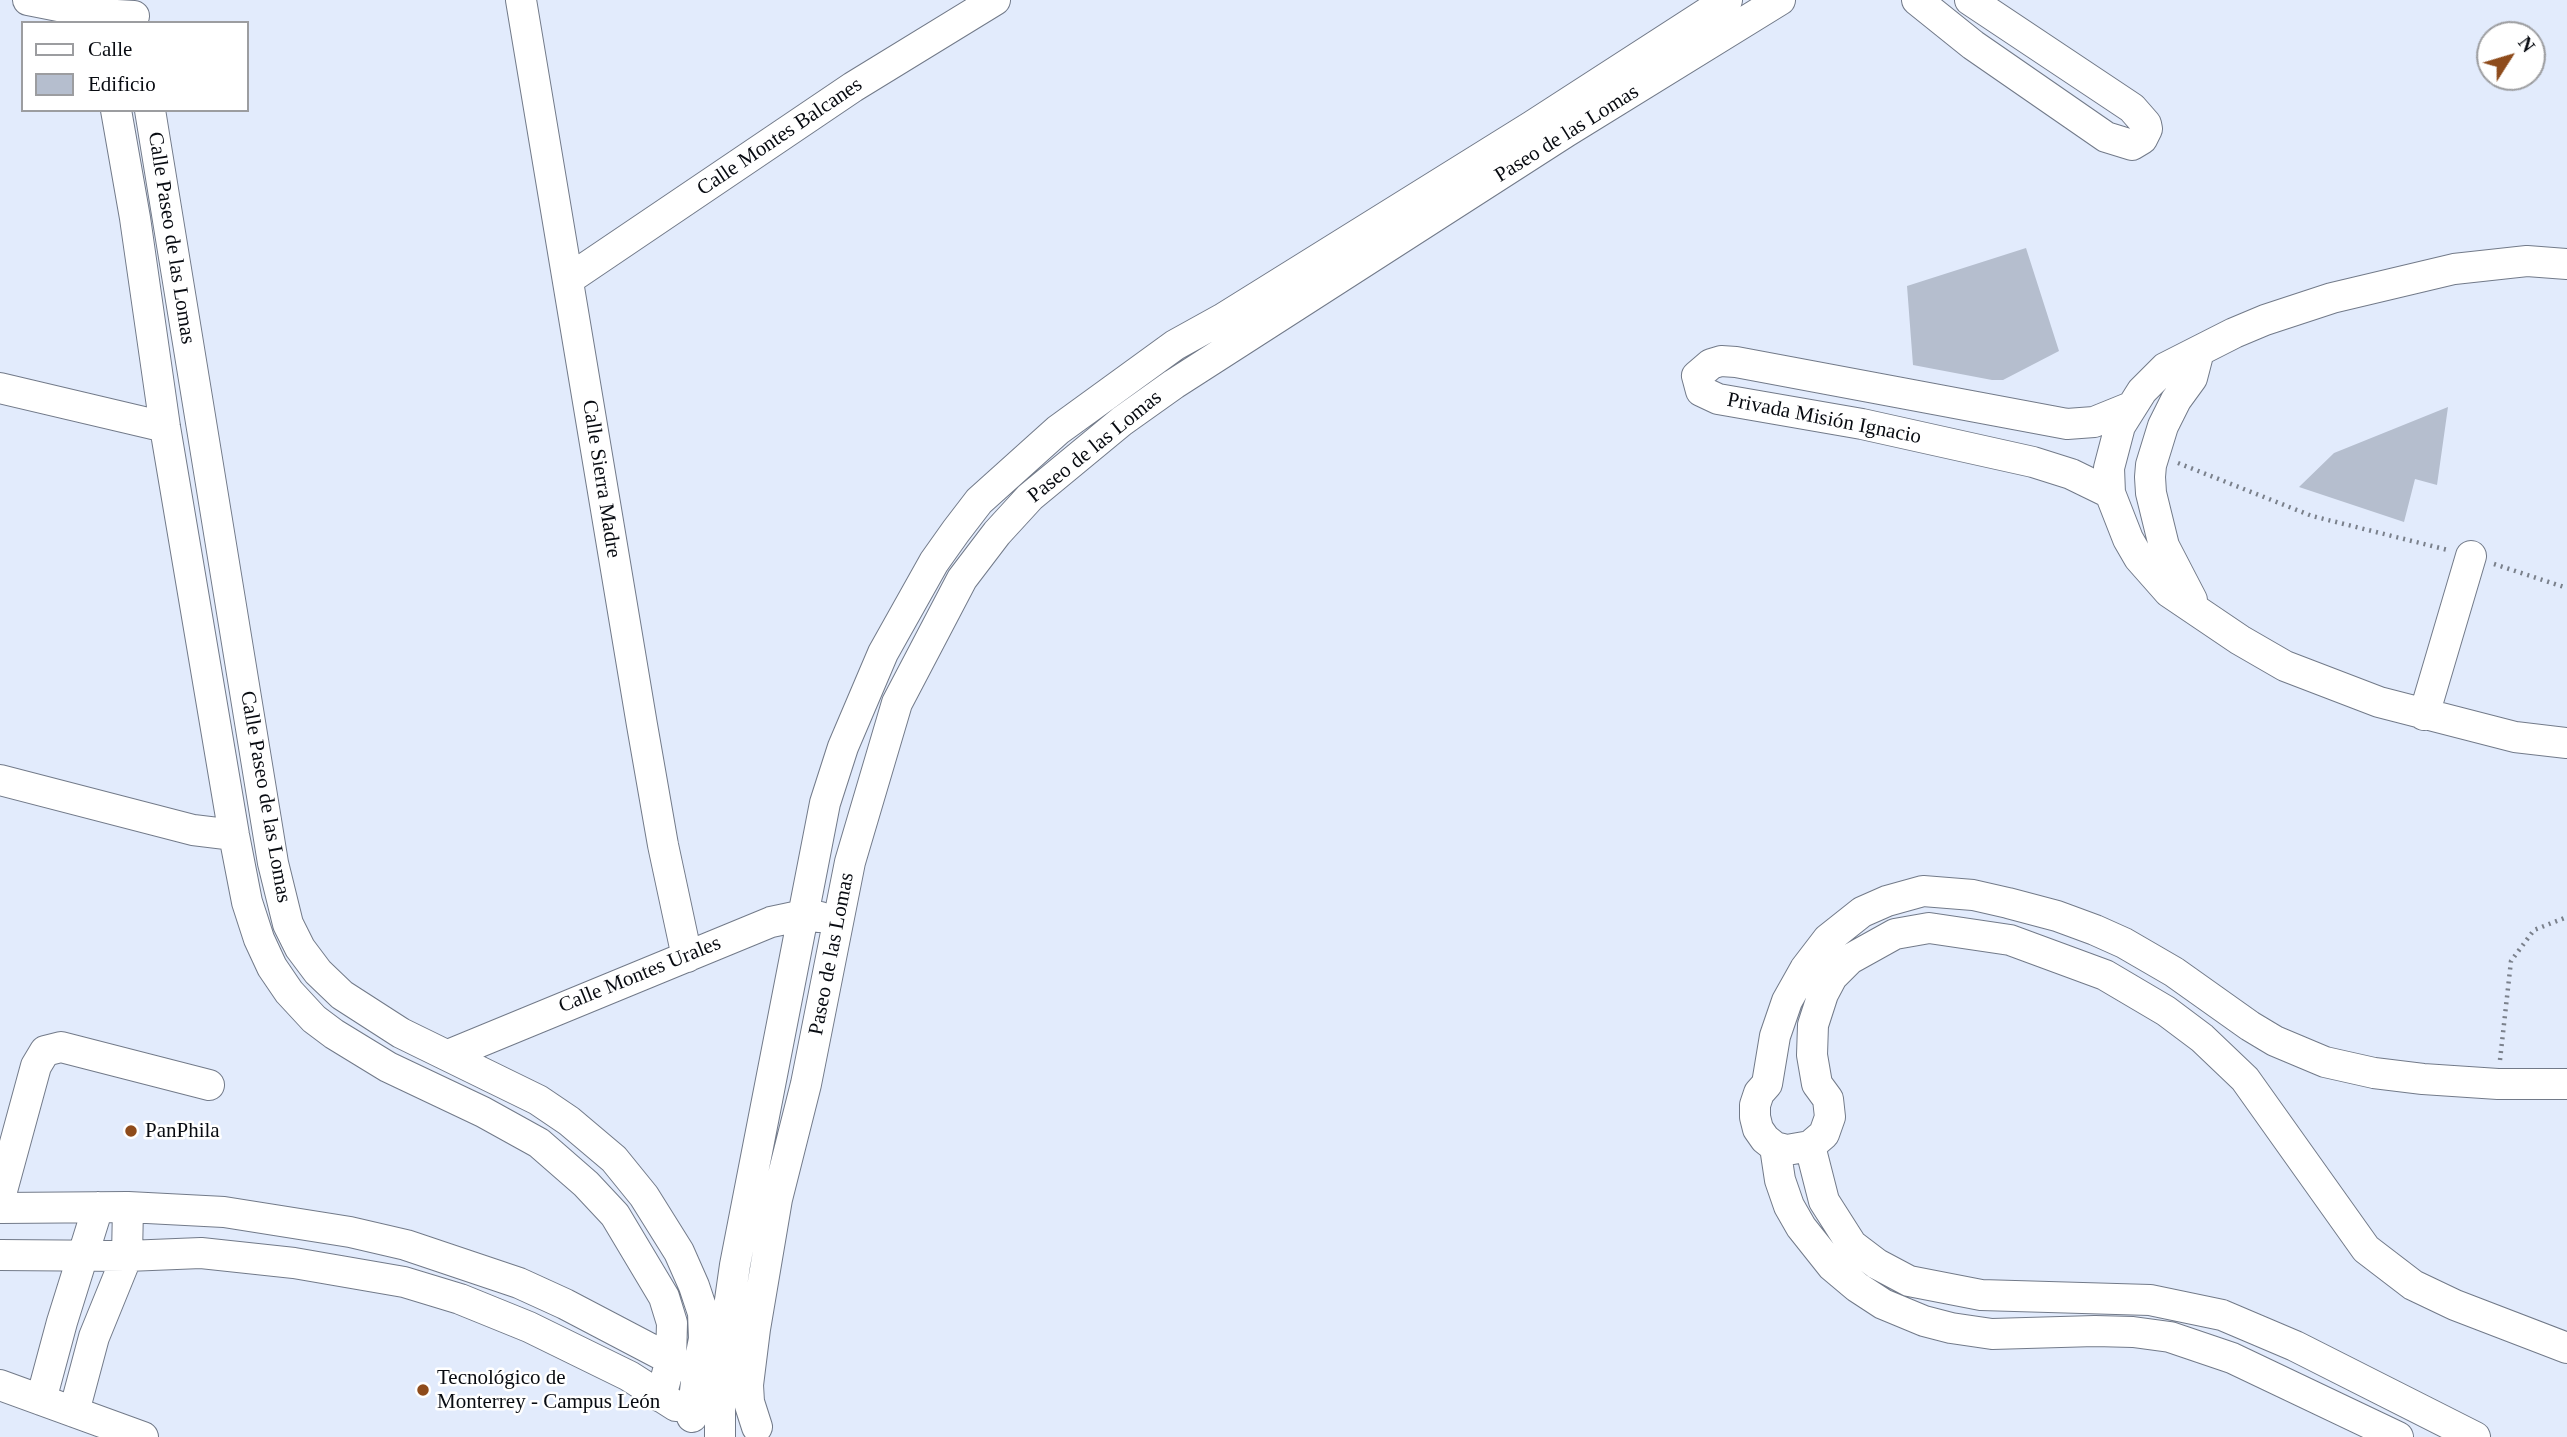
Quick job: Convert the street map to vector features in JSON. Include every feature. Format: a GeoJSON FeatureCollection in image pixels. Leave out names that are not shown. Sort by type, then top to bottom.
{"type":"FeatureCollection","features":[{"type":"Feature","properties":{"kind":"street"},"geometry":{"type":"LineString","coordinates":[[28,0],[99,12],[133,13]]}},
{"type":"Feature","properties":{"kind":"street","name":"Calle Sierra Madre"},"geometry":{"type":"LineString","coordinates":[[521,0],[649,765],[687,957]]}},
{"type":"Feature","properties":{"kind":"street","name":"Calle Montes Balcanes"},"geometry":{"type":"LineString","coordinates":[[569,279],[853,87],[995,0]]}},
{"type":"Feature","properties":{"kind":"street","name":"Paseo de las Lomas"},"geometry":{"type":"LineString","coordinates":[[765,1432],[749,1402],[748,1385],[755,1329],[777,1199],[806,1084],[850,862],[897,702],[962,579],[997,533],[1030,497],[1229,330],[1532,126],[1727,0]]}},
{"type":"Feature","properties":{"kind":"street","name":"Paseo de las Lomas"},"geometry":{"type":"LineString","coordinates":[[719,1437],[724,1329],[825,803],[843,747],[883,653],[934,562],[956,531],[979,501],[1058,430],[1175,345],[1229,330],[1780,0]]}},
{"type":"Feature","properties":{"kind":"street"},"geometry":{"type":"LineString","coordinates":[[1917,0],[1973,45],[2105,137],[2132,145],[2142,139],[2146,133],[2146,124],[2137,112],[1970,0]]}},
{"type":"Feature","properties":{"kind":"street","name":"Calle Paseo de las Lomas"},"geometry":{"type":"LineString","coordinates":[[116,112],[135,218],[165,427],[234,835],[247,902],[258,939],[289,992],[314,1019],[360,1052],[483,1112],[539,1143],[586,1184],[615,1215],[664,1297],[672,1323],[671,1359],[661,1397]]}},
{"type":"Feature","properties":{"kind":"street","name":"Calle Paseo de las Lomas"},"geometry":{"type":"LineString","coordinates":[[150,112],[274,863],[288,924],[300,948],[318,972],[342,995],[401,1033],[538,1100],[569,1121],[614,1159],[644,1196],[679,1252],[703,1313],[704,1339],[692,1417]]}},
{"type":"Feature","properties":{"kind":"street"},"geometry":{"type":"LineString","coordinates":[[2567,264],[2527,261],[2410,279],[2265,320],[2165,369],[2141,390],[2114,444],[2109,468],[2110,493],[2128,539],[2139,558],[2169,592],[2240,640],[2285,666],[2379,702],[2515,737],[2567,743]]}},
{"type":"Feature","properties":{"kind":"street"},"geometry":{"type":"LineString","coordinates":[[2199,351],[2192,378],[2176,400],[2163,426],[2151,465],[2151,493],[2158,528],[2175,571],[2203,614]]}},
{"type":"Feature","properties":{"kind":"street","name":"Privada Misión Ignacio"},"geometry":{"type":"LineString","coordinates":[[2110,493],[2064,471],[2033,462],[1862,424],[1718,400],[1701,391],[1697,376],[1711,364],[1721,361],[1736,362],[2067,425],[2094,422],[2131,407]]}},
{"type":"Feature","properties":{"kind":"street"},"geometry":{"type":"LineString","coordinates":[[0,388],[165,427]]}},
{"type":"Feature","properties":{"kind":"street"},"geometry":{"type":"LineString","coordinates":[[2424,715],[2471,556]]}},
{"type":"Feature","properties":{"kind":"street"},"geometry":{"type":"LineString","coordinates":[[0,780],[194,830],[234,835]]}},
{"type":"Feature","properties":{"kind":"street"},"geometry":{"type":"LineString","coordinates":[[1767,1084],[1775,1036],[1787,1001],[1805,969],[1828,939],[1862,912],[1887,901],[1923,891],[1973,895],[2057,916],[2095,930],[2124,943],[2174,972],[2259,1031],[2325,1062],[2374,1073],[2498,1084],[2567,1084]]}},
{"type":"Feature","properties":{"kind":"street","name":"Calle Montes Urales"},"geometry":{"type":"LineString","coordinates":[[448,1055],[771,922],[804,915],[838,919]]}},
{"type":"Feature","properties":{"kind":"street"},"geometry":{"type":"LineString","coordinates":[[1817,1084],[1812,1055],[1813,1025],[1823,994],[1832,977],[1850,959],[1874,944],[1895,933],[1929,928],[2010,940],[2056,955],[2105,975],[2156,1004],[2219,1054],[2245,1079],[2366,1249],[2386,1266],[2413,1285],[2455,1305],[2567,1348]]}},
{"type":"Feature","properties":{"kind":"street"},"geometry":{"type":"LineString","coordinates":[[0,1198],[36,1066],[45,1051],[61,1047],[209,1085]]}},
{"type":"Feature","properties":{"kind":"street"},"geometry":{"type":"LineString","coordinates":[[1792,1074],[1817,1084],[1828,1099],[1830,1117],[1824,1134],[1810,1146],[1787,1150],[1775,1147],[1758,1129],[1755,1105],[1759,1093],[1779,1077],[1792,1074]]}},
{"type":"Feature","properties":{"kind":"street"},"geometry":{"type":"LineString","coordinates":[[1810,1146],[1824,1201],[1852,1245],[1877,1264],[1909,1281],[1981,1295],[2150,1300],[2222,1315],[2295,1346],[2475,1437]]}},
{"type":"Feature","properties":{"kind":"street"},"geometry":{"type":"LineString","coordinates":[[1775,1147],[1780,1180],[1789,1206],[1801,1227],[1832,1266],[1883,1304],[1924,1321],[1992,1334],[2095,1331],[2170,1337],[2232,1358],[2398,1437]]}},
{"type":"Feature","properties":{"kind":"street"},"geometry":{"type":"LineString","coordinates":[[615,1215],[644,1196]]}},
{"type":"Feature","properties":{"kind":"street"},"geometry":{"type":"LineString","coordinates":[[41,1401],[82,1254],[98,1207]]}},
{"type":"Feature","properties":{"kind":"street"},"geometry":{"type":"LineString","coordinates":[[0,1208],[128,1207],[224,1212],[270,1218],[406,1245],[519,1283],[671,1359],[697,1374],[765,1432]]}},
{"type":"Feature","properties":{"kind":"street"},"geometry":{"type":"LineString","coordinates":[[74,1412],[94,1337],[127,1256],[128,1207]]}},
{"type":"Feature","properties":{"kind":"street"},"geometry":{"type":"LineString","coordinates":[[0,1255],[127,1256],[201,1253],[294,1263],[404,1282],[460,1299],[529,1327],[629,1376],[719,1437]]}},
{"type":"Feature","properties":{"kind":"street"},"geometry":{"type":"LineString","coordinates":[[0,1385],[143,1437]]}},
{"type":"Feature","properties":{"kind":"path"},"geometry":{"type":"LineString","coordinates":[[2154,453],[2312,516],[2471,556],[2567,588]]}},
{"type":"Feature","properties":{"kind":"path"},"geometry":{"type":"LineString","coordinates":[[2498,1084],[2511,961],[2534,930],[2567,917]]}},
{"type":"Feature","properties":{"kind":"building"},"geometry":{"type":"Polygon","coordinates":[[[2026,248],[2059,351],[2003,380],[1913,365],[1907,286],[2026,248]]]}},
{"type":"Feature","properties":{"kind":"building"},"geometry":{"type":"Polygon","coordinates":[[[2448,407],[2437,485],[2415,479],[2404,522],[2299,487],[2334,453],[2448,407]]]}},
{"type":"Feature","properties":{"kind":"place","name":"PanPhila"},"geometry":{"type":"Point","coordinates":[131,1131]}},
{"type":"Feature","properties":{"kind":"place","name":"Tecnológico de Monterrey - Campus León"},"geometry":{"type":"Point","coordinates":[423,1390]}}]}
